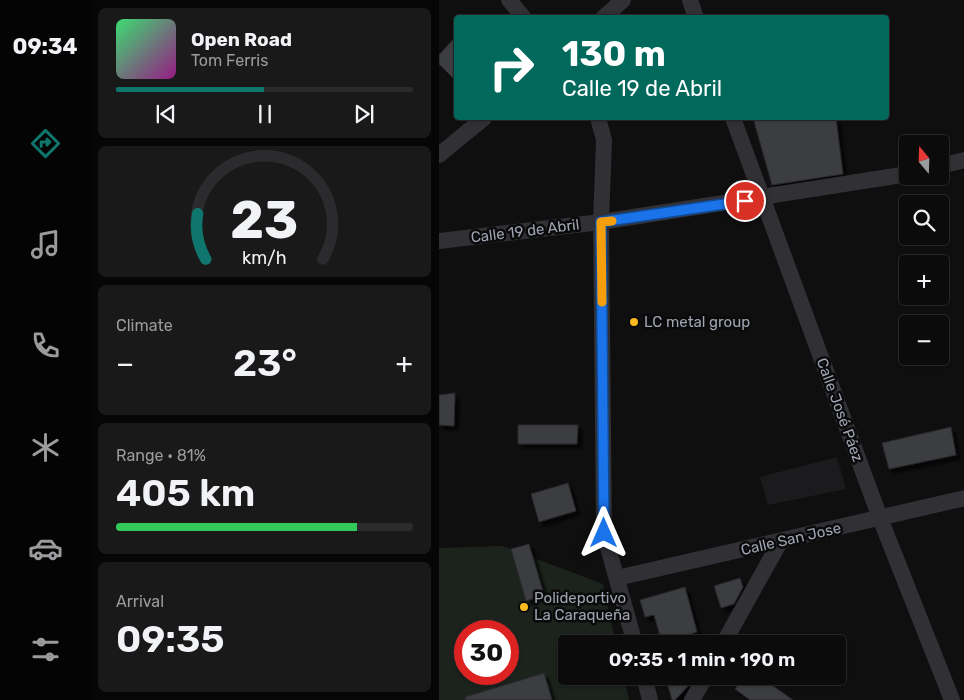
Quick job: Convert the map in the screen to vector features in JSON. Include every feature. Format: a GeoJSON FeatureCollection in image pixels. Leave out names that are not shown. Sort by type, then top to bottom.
{"type":"FeatureCollection","features":[{"type":"Feature","properties":{"kind":"street"},"geometry":{"type":"LineString","coordinates":[[509,0],[522,15]]}},
{"type":"Feature","properties":{"kind":"street"},"geometry":{"type":"LineString","coordinates":[[606,15],[623,0]]}},
{"type":"Feature","properties":{"kind":"street"},"geometry":{"type":"LineString","coordinates":[[690,0],[695,15]]}},
{"type":"Feature","properties":{"kind":"street"},"geometry":{"type":"LineString","coordinates":[[439,155],[482,120]]}},
{"type":"Feature","properties":{"kind":"street"},"geometry":{"type":"LineString","coordinates":[[599,120],[604,140],[601,222],[604,533],[633,635]]}},
{"type":"Feature","properties":{"kind":"street","name":"Calle José Páez"},"geometry":{"type":"LineString","coordinates":[[734,120],[880,518],[952,700]]}},
{"type":"Feature","properties":{"kind":"street"},"geometry":{"type":"LineString","coordinates":[[949,164],[964,160]]}},
{"type":"Feature","properties":{"kind":"street","name":"Calle 19 de Abril"},"geometry":{"type":"LineString","coordinates":[[439,241],[601,222],[899,175]]}},
{"type":"Feature","properties":{"kind":"street","name":"Calle San Jose"},"geometry":{"type":"LineString","coordinates":[[617,578],[780,542],[964,498]]}},
{"type":"Feature","properties":{"kind":"street"},"geometry":{"type":"LineString","coordinates":[[728,635],[780,542]]}},
{"type":"Feature","properties":{"kind":"street"},"geometry":{"type":"LineString","coordinates":[[646,685],[650,700]]}},
{"type":"Feature","properties":{"kind":"street"},"geometry":{"type":"LineString","coordinates":[[693,700],[700,685]]}},
{"type":"Feature","properties":{"kind":"shaded area"},"geometry":{"type":"Polygon","coordinates":[[[837,457],[846,489],[768,505],[760,477],[837,457]]]}},
{"type":"Feature","properties":{"kind":"shaded area","name":"Polideportivo La Caraqueña"},"geometry":{"type":"Polygon","coordinates":[[[502,546],[603,584],[614,635],[558,635],[558,685],[626,685],[629,700],[439,700],[439,548],[502,546]]]}},
{"type":"Feature","properties":{"kind":"building"},"geometry":{"type":"Polygon","coordinates":[[[454,38],[454,79],[439,64],[439,55],[454,38]]]}},
{"type":"Feature","properties":{"kind":"building"},"geometry":{"type":"Polygon","coordinates":[[[754,120],[836,120],[843,174],[772,185],[754,120]]]}},
{"type":"Feature","properties":{"kind":"building"},"geometry":{"type":"Polygon","coordinates":[[[455,393],[454,426],[439,425],[439,395],[455,393]]]}},
{"type":"Feature","properties":{"kind":"building"},"geometry":{"type":"Polygon","coordinates":[[[518,425],[578,425],[577,444],[518,444],[518,425]]]}},
{"type":"Feature","properties":{"kind":"building"},"geometry":{"type":"Polygon","coordinates":[[[951,427],[956,455],[889,469],[882,443],[951,427]]]}},
{"type":"Feature","properties":{"kind":"building"},"geometry":{"type":"Polygon","coordinates":[[[568,483],[576,511],[539,522],[531,494],[568,483]]]}},
{"type":"Feature","properties":{"kind":"building"},"geometry":{"type":"Polygon","coordinates":[[[529,544],[544,595],[526,601],[511,549],[529,544]]]}},
{"type":"Feature","properties":{"kind":"building"},"geometry":{"type":"Polygon","coordinates":[[[740,578],[743,587],[734,604],[721,608],[714,586],[740,578]]]}},
{"type":"Feature","properties":{"kind":"building"},"geometry":{"type":"Polygon","coordinates":[[[685,587],[697,632],[687,635],[660,635],[654,615],[645,617],[640,600],[685,587]]]}},
{"type":"Feature","properties":{"kind":"building"},"geometry":{"type":"Polygon","coordinates":[[[544,673],[552,700],[466,700],[465,697],[504,685],[519,685],[519,681],[544,673]]]}},
{"type":"Feature","properties":{"kind":"building"},"geometry":{"type":"Polygon","coordinates":[[[668,685],[689,685],[675,700],[672,700],[668,685]]]}},
{"type":"Feature","properties":{"kind":"building"},"geometry":{"type":"Polygon","coordinates":[[[738,685],[772,685],[793,700],[750,700],[735,689],[738,685]]]}},
{"type":"Feature","properties":{"kind":"slow traffic"},"geometry":{"type":"LineString","coordinates":[[602,302],[601,222],[612,221]]}},
{"type":"Feature","properties":{"kind":"place","name":"LC metal group"},"geometry":{"type":"Point","coordinates":[634,322]}},
{"type":"Feature","properties":{"kind":"place","name":"Polideportivo La Caraqueña"},"geometry":{"type":"Point","coordinates":[524,607]}},
{"type":"Feature","properties":{"kind":"route"},"geometry":{"type":"LineString","coordinates":[[604,533],[601,222],[745,201]]}}]}
